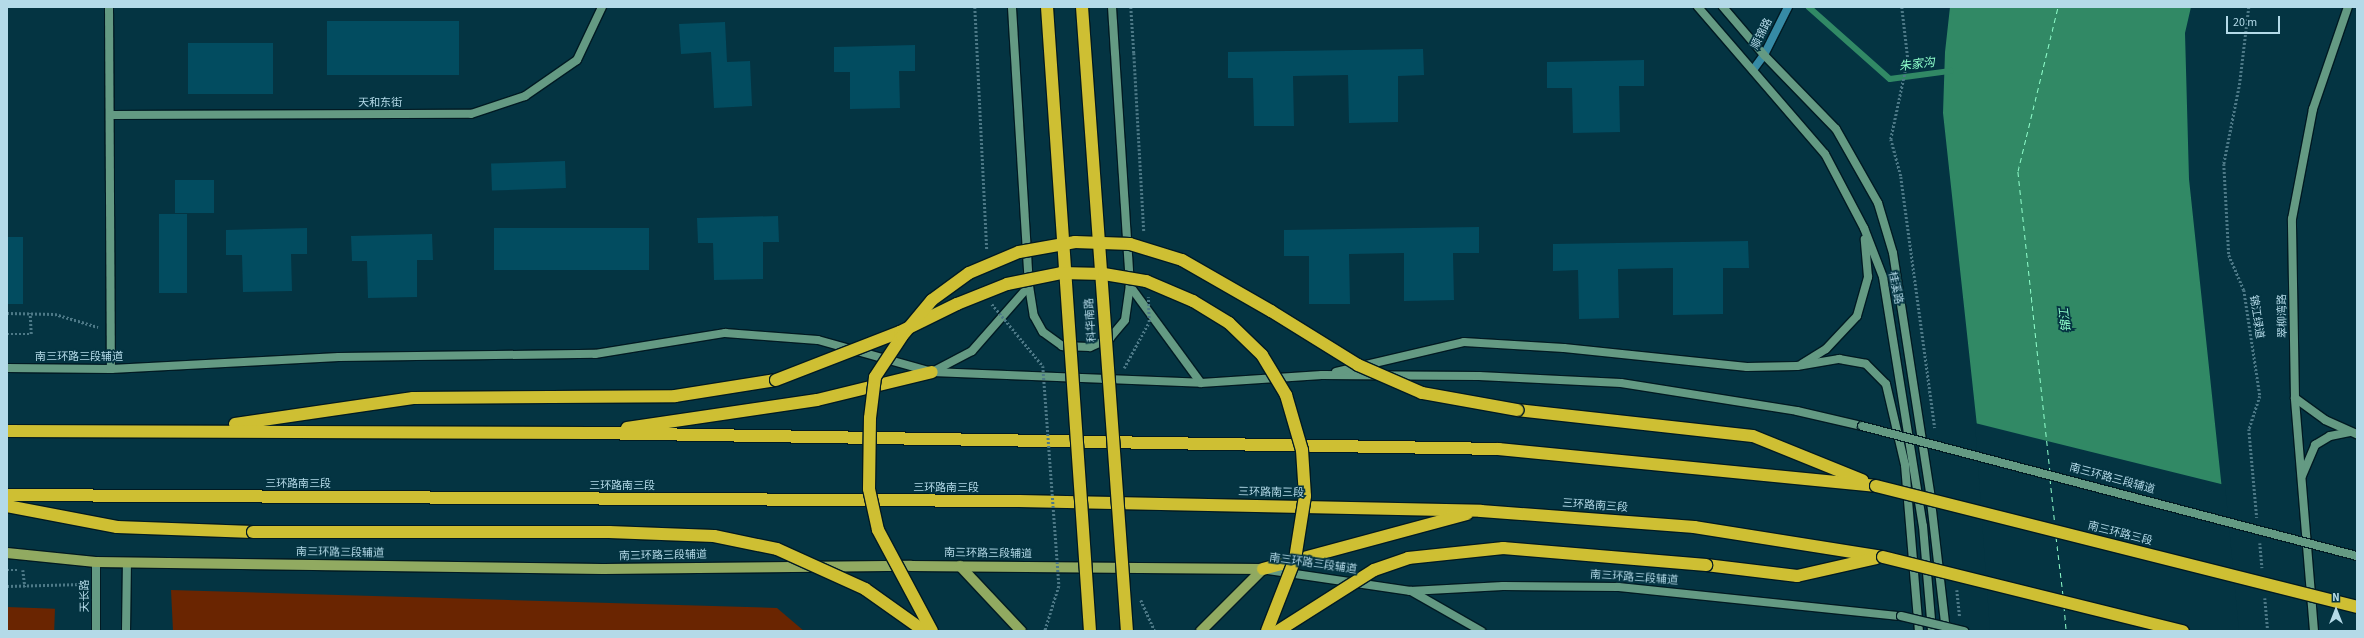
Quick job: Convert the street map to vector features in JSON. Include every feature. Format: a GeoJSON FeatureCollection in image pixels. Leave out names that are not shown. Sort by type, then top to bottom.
{"type":"FeatureCollection","features":[{"type":"Feature","properties":{"kind":"highway","name":"科华南路"},"geometry":{"type":"LineString","coordinates":[[1047,7],[1090,631]]}},
{"type":"Feature","properties":{"kind":"highway","name":"科华南路"},"geometry":{"type":"LineString","coordinates":[[1082,7],[1127,631]]}},
{"type":"Feature","properties":{"kind":"highway"},"geometry":{"type":"LineString","coordinates":[[932,631],[878,530],[869,489],[870,418],[875,377],[902,336],[932,300],[969,273],[1019,252],[1076,242],[1130,244],[1182,260],[1271,310],[1358,365],[1422,393],[1517,410],[1754,436],[1876,486]]}},
{"type":"Feature","properties":{"kind":"highway"},"geometry":{"type":"LineString","coordinates":[[198,430],[413,398],[675,396],[776,380],[900,332],[957,304],[1007,284],[1061,273],[1104,274],[1146,281],[1194,301],[1229,324],[1262,355],[1286,395],[1302,450],[1305,496],[1295,559],[1267,631]]}},
{"type":"Feature","properties":{"kind":"highway"},"geometry":{"type":"LineString","coordinates":[[592,433],[817,400],[932,372]]}},
{"type":"Feature","properties":{"kind":"highway"},"geometry":{"type":"LineString","coordinates":[[7,431],[198,430],[592,433],[1499,449],[1876,486]]}},
{"type":"Feature","properties":{"kind":"highway","name":"南三环路三段"},"geometry":{"type":"LineString","coordinates":[[1876,486],[2357,607]]}},
{"type":"Feature","properties":{"kind":"highway","name":"三环路南三段"},"geometry":{"type":"LineString","coordinates":[[7,495],[1011,501],[1480,511],[1694,527],[1883,557]]}},
{"type":"Feature","properties":{"kind":"highway"},"geometry":{"type":"LineString","coordinates":[[7,506],[117,527],[253,532],[608,532],[714,536],[777,549],[865,590],[924,631]]}},
{"type":"Feature","properties":{"kind":"highway"},"geometry":{"type":"LineString","coordinates":[[1263,569],[1480,511]]}},
{"type":"Feature","properties":{"kind":"highway"},"geometry":{"type":"LineString","coordinates":[[1278,631],[1374,570],[1422,556],[1503,548],[1706,565],[1797,576],[1883,557],[2183,631]]}},
{"type":"Feature","properties":{"kind":"main road","name":"南三环路三段辅道"},"geometry":{"type":"LineString","coordinates":[[7,553],[96,562],[604,569],[960,566],[1263,569]]}},
{"type":"Feature","properties":{"kind":"main road"},"geometry":{"type":"LineString","coordinates":[[960,566],[1021,631]]}},
{"type":"Feature","properties":{"kind":"main road"},"geometry":{"type":"LineString","coordinates":[[1201,631],[1263,569]]}},
{"type":"Feature","properties":{"kind":"street"},"geometry":{"type":"LineString","coordinates":[[109,7],[112,370]]}},
{"type":"Feature","properties":{"kind":"street","name":"天和东街"},"geometry":{"type":"LineString","coordinates":[[110,115],[471,114],[525,96],[577,60],[602,7]]}},
{"type":"Feature","properties":{"kind":"street"},"geometry":{"type":"LineString","coordinates":[[1012,7],[1029,286],[1034,316],[1044,332],[1062,346],[1090,347],[1110,338],[1125,320],[1130,286],[1112,7]]}},
{"type":"Feature","properties":{"kind":"street","name":"桂溪路"},"geometry":{"type":"LineString","coordinates":[[1698,7],[1825,154],[1864,228],[1883,277],[1923,526],[1932,631]]}},
{"type":"Feature","properties":{"kind":"street","name":"桂溪路"},"geometry":{"type":"LineString","coordinates":[[1723,7],[1764,55],[1836,129],[1878,203],[1893,252],[1930,493],[1946,631]]}},
{"type":"Feature","properties":{"kind":"street","name":"顺锦路"},"geometry":{"type":"LineString","coordinates":[[1753,70],[1764,55],[1788,7]]}},
{"type":"Feature","properties":{"kind":"street","name":"翠柳湾路"},"geometry":{"type":"LineString","coordinates":[[2314,631],[2295,398],[2292,219],[2313,110],[2348,7]]}},
{"type":"Feature","properties":{"kind":"street"},"geometry":{"type":"LineString","coordinates":[[1797,366],[1826,349],[1857,316],[1868,277],[1864,228]]}},
{"type":"Feature","properties":{"kind":"street"},"geometry":{"type":"LineString","coordinates":[[932,372],[972,350],[1029,286]]}},
{"type":"Feature","properties":{"kind":"street"},"geometry":{"type":"LineString","coordinates":[[1130,286],[1201,383]]}},
{"type":"Feature","properties":{"kind":"street","name":"南三环路三段辅道"},"geometry":{"type":"LineString","coordinates":[[7,368],[112,370],[339,357],[595,354],[725,333],[818,340],[932,372],[1201,383],[1322,375],[1480,376],[1621,383],[1797,411],[1862,426],[2357,556]]}},
{"type":"Feature","properties":{"kind":"street"},"geometry":{"type":"LineString","coordinates":[[1322,375],[1464,342],[1564,348],[1747,367],[1797,366],[1839,359],[1866,364],[1886,384],[1905,465],[1918,631]]}},
{"type":"Feature","properties":{"kind":"street"},"geometry":{"type":"LineString","coordinates":[[2295,398],[2326,420],[2353,433]]}},
{"type":"Feature","properties":{"kind":"street"},"geometry":{"type":"LineString","coordinates":[[2302,477],[2315,446],[2330,436],[2353,433]]}},
{"type":"Feature","properties":{"kind":"street","name":"天长路"},"geometry":{"type":"LineString","coordinates":[[96,562],[96,631]]}},
{"type":"Feature","properties":{"kind":"street"},"geometry":{"type":"LineString","coordinates":[[126,631],[127,562]]}},
{"type":"Feature","properties":{"kind":"street","name":"南三环路三段辅道"},"geometry":{"type":"LineString","coordinates":[[1263,569],[1410,591],[1503,586],[1618,587],[1901,616],[1962,627]]}},
{"type":"Feature","properties":{"kind":"street"},"geometry":{"type":"LineString","coordinates":[[1410,591],[1481,631]]}},
{"type":"Feature","properties":{"kind":"path"},"geometry":{"type":"LineString","coordinates":[[974,7],[988,254]]}},
{"type":"Feature","properties":{"kind":"path"},"geometry":{"type":"LineString","coordinates":[[1131,7],[1144,235]]}},
{"type":"Feature","properties":{"kind":"path"},"geometry":{"type":"LineString","coordinates":[[1902,7],[1908,59],[1891,139],[1901,177],[1936,436]]}},
{"type":"Feature","properties":{"kind":"path","name":"锦江绿道"},"geometry":{"type":"LineString","coordinates":[[2249,7],[2240,83],[2224,164],[2229,255],[2244,290],[2260,396],[2249,429],[2258,522]]}},
{"type":"Feature","properties":{"kind":"path"},"geometry":{"type":"LineString","coordinates":[[1122,372],[1149,322],[1148,291]]}},
{"type":"Feature","properties":{"kind":"path"},"geometry":{"type":"LineString","coordinates":[[990,301],[1043,366],[1059,586],[1045,631]]}},
{"type":"Feature","properties":{"kind":"path"},"geometry":{"type":"LineString","coordinates":[[7,313],[54,314],[112,331]]}},
{"type":"Feature","properties":{"kind":"path"},"geometry":{"type":"LineString","coordinates":[[7,334],[31,334],[30,313]]}},
{"type":"Feature","properties":{"kind":"path"},"geometry":{"type":"LineString","coordinates":[[2259,538],[2263,576]]}},
{"type":"Feature","properties":{"kind":"path"},"geometry":{"type":"LineString","coordinates":[[25,570],[25,587]]}},
{"type":"Feature","properties":{"kind":"path"},"geometry":{"type":"LineString","coordinates":[[7,586],[25,587],[96,582]]}},
{"type":"Feature","properties":{"kind":"path"},"geometry":{"type":"LineString","coordinates":[[1956,584],[1962,627]]}},
{"type":"Feature","properties":{"kind":"path"},"geometry":{"type":"LineString","coordinates":[[2264,592],[2268,631]]}},
{"type":"Feature","properties":{"kind":"path"},"geometry":{"type":"LineString","coordinates":[[1139,597],[1154,631]]}},
{"type":"Feature","properties":{"kind":"shaded area"},"geometry":{"type":"Polygon","coordinates":[[[171,590],[777,608],[804,631],[173,631],[171,590]]]}},
{"type":"Feature","properties":{"kind":"shaded area"},"geometry":{"type":"Polygon","coordinates":[[[7,607],[55,609],[54,631],[7,631],[7,607]]]}},
{"type":"Feature","properties":{"kind":"water","name":"锦江"},"geometry":{"type":"Polygon","coordinates":[[[1950,7],[2191,7],[2185,33],[2189,179],[2237,631],[1977,426],[1943,113],[1945,52],[1950,7]]]}},
{"type":"Feature","properties":{"kind":"pier"},"geometry":{"type":"Polygon","coordinates":[[[1975,423],[2225,485],[2239,631],[1990,631],[1975,423]]]}},
{"type":"Feature","properties":{"kind":"building"},"geometry":{"type":"Polygon","coordinates":[[[327,21],[459,21],[459,75],[327,75],[327,21]]]}},
{"type":"Feature","properties":{"kind":"building"},"geometry":{"type":"Polygon","coordinates":[[[725,22],[727,62],[750,61],[752,106],[714,108],[711,52],[681,54],[679,24],[725,22]]]}},
{"type":"Feature","properties":{"kind":"building"},"geometry":{"type":"Polygon","coordinates":[[[188,43],[273,43],[273,94],[188,94],[188,43]]]}},
{"type":"Feature","properties":{"kind":"building"},"geometry":{"type":"Polygon","coordinates":[[[915,45],[915,71],[899,71],[900,108],[850,109],[850,72],[834,72],[834,47],[915,45]]]}},
{"type":"Feature","properties":{"kind":"building"},"geometry":{"type":"Polygon","coordinates":[[[1423,49],[1424,75],[1398,76],[1398,122],[1349,123],[1348,75],[1293,76],[1294,126],[1254,126],[1253,78],[1228,78],[1228,52],[1423,49]]]}},
{"type":"Feature","properties":{"kind":"building"},"geometry":{"type":"Polygon","coordinates":[[[1644,60],[1644,86],[1619,86],[1620,132],[1573,133],[1572,88],[1547,88],[1547,62],[1644,60]]]}},
{"type":"Feature","properties":{"kind":"building"},"geometry":{"type":"Polygon","coordinates":[[[565,161],[566,188],[492,191],[491,164],[565,161]]]}},
{"type":"Feature","properties":{"kind":"building"},"geometry":{"type":"Polygon","coordinates":[[[175,180],[214,180],[214,213],[175,213],[175,180]]]}},
{"type":"Feature","properties":{"kind":"building"},"geometry":{"type":"Polygon","coordinates":[[[159,214],[187,214],[187,293],[159,293],[159,214]]]}},
{"type":"Feature","properties":{"kind":"building"},"geometry":{"type":"Polygon","coordinates":[[[778,216],[779,242],[763,242],[763,279],[714,280],[713,243],[698,243],[697,218],[778,216]]]}},
{"type":"Feature","properties":{"kind":"building"},"geometry":{"type":"Polygon","coordinates":[[[1479,227],[1479,253],[1453,253],[1454,300],[1404,301],[1404,253],[1349,254],[1350,304],[1309,304],[1309,256],[1284,256],[1284,230],[1479,227]]]}},
{"type":"Feature","properties":{"kind":"building"},"geometry":{"type":"Polygon","coordinates":[[[307,228],[307,254],[291,254],[292,291],[243,292],[242,255],[226,255],[226,230],[307,228]]]}},
{"type":"Feature","properties":{"kind":"building"},"geometry":{"type":"Polygon","coordinates":[[[494,228],[649,228],[649,270],[494,270],[494,228]]]}},
{"type":"Feature","properties":{"kind":"building"},"geometry":{"type":"Polygon","coordinates":[[[432,234],[433,260],[417,260],[417,297],[368,298],[367,261],[352,261],[351,236],[432,234]]]}},
{"type":"Feature","properties":{"kind":"building"},"geometry":{"type":"Polygon","coordinates":[[[7,237],[23,237],[23,304],[7,304],[7,237]]]}},
{"type":"Feature","properties":{"kind":"building"},"geometry":{"type":"Polygon","coordinates":[[[1748,241],[1749,268],[1723,268],[1723,314],[1673,315],[1673,268],[1618,269],[1619,318],[1579,319],[1578,270],[1553,271],[1553,244],[1748,241]]]}},
{"type":"Feature","properties":{"kind":"waterway","name":"朱家沟"},"geometry":{"type":"LineString","coordinates":[[1809,7],[1890,79],[1950,71]]}},
{"type":"Feature","properties":{"kind":"ferry route"},"geometry":{"type":"LineString","coordinates":[[2050,472],[2018,171],[2058,7]]}},
{"type":"Feature","properties":{"kind":"ferry route"},"geometry":{"type":"LineString","coordinates":[[2050,479],[2055,526]]}},
{"type":"Feature","properties":{"kind":"ferry route"},"geometry":{"type":"LineString","coordinates":[[2056,537],[2063,595]]}},
{"type":"Feature","properties":{"kind":"ferry route"},"geometry":{"type":"LineString","coordinates":[[2064,606],[2066,631]]}}]}
